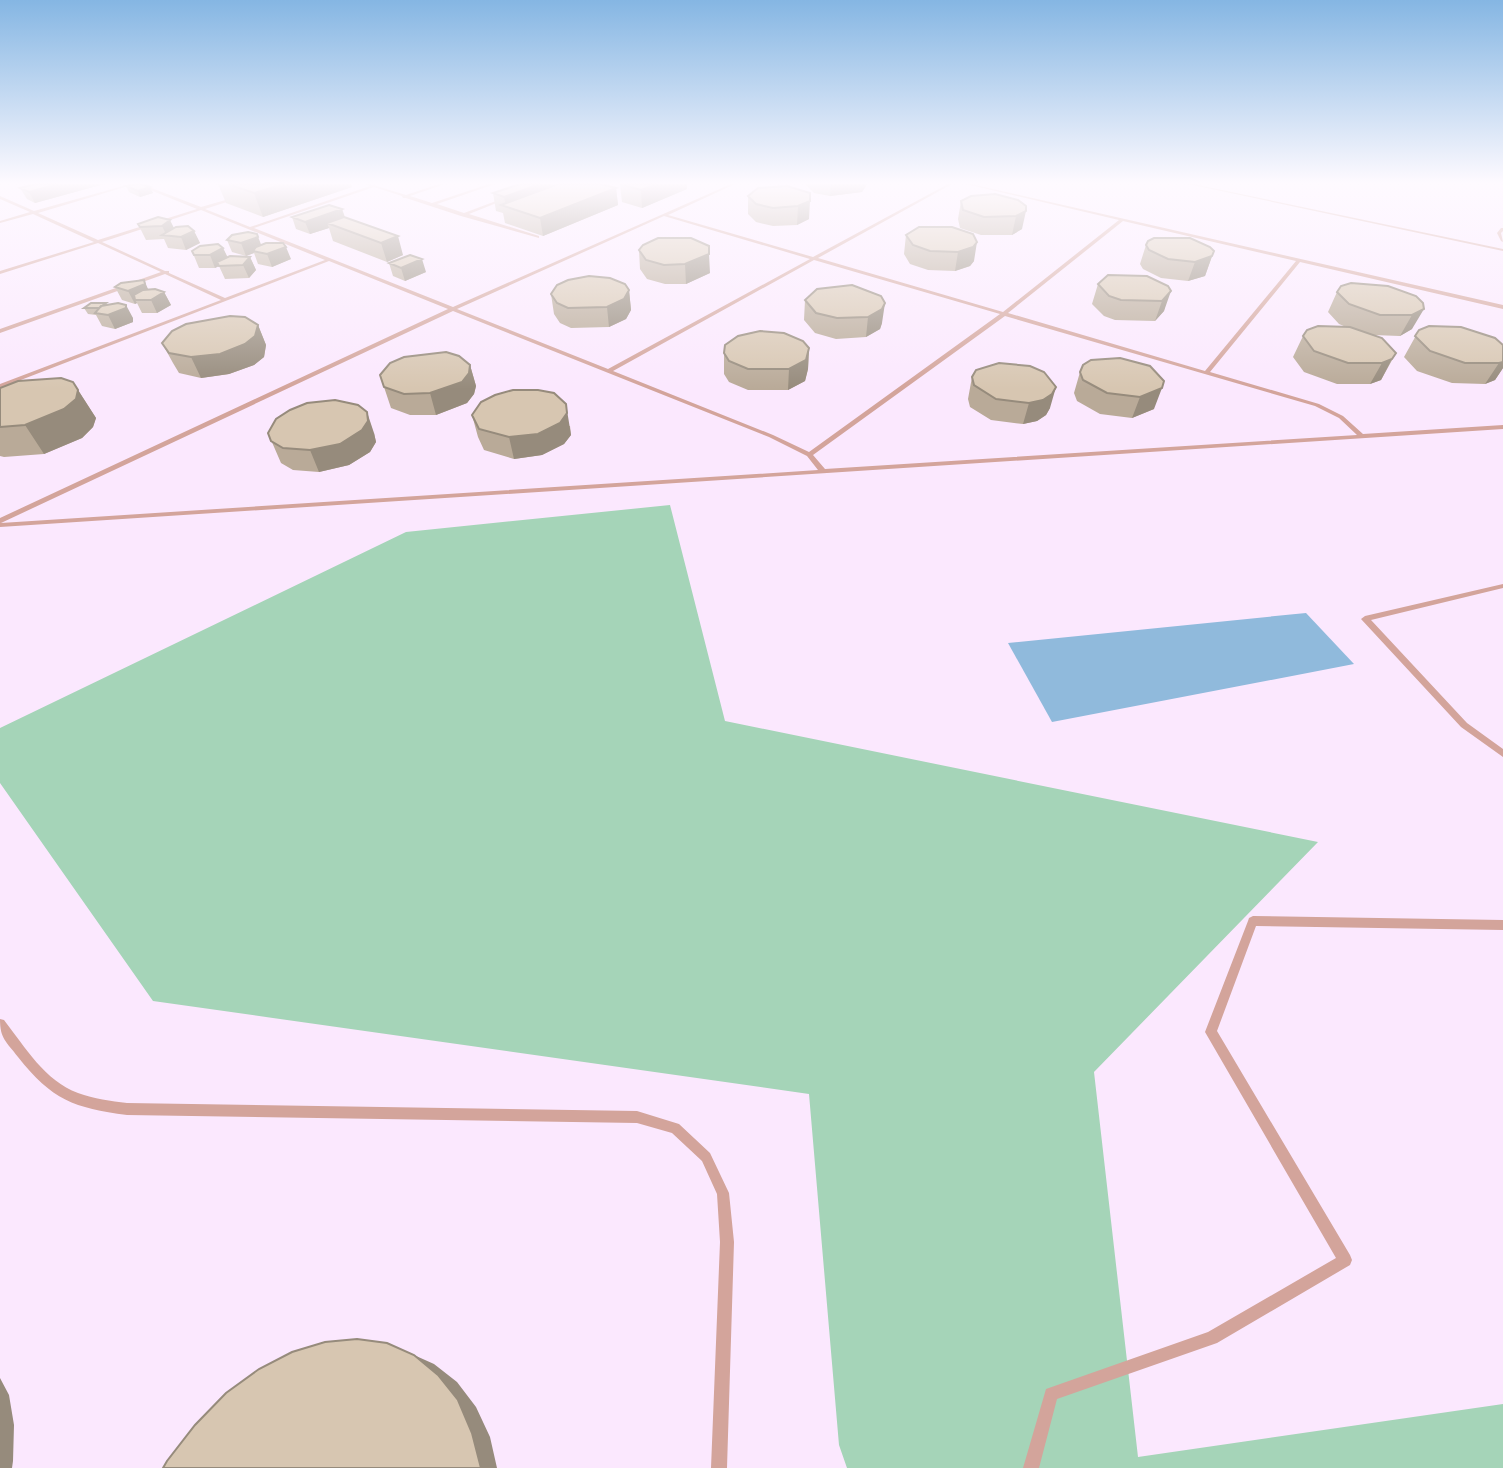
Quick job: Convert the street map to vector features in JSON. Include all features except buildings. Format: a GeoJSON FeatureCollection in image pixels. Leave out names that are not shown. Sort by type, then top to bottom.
{"type":"FeatureCollection","features":[{"type":"Feature","properties":{"kind":"lane"},"geometry":{"type":"LineString","coordinates":[[0,273],[66,253]]}},
{"type":"Feature","properties":{"kind":"lane"},"geometry":{"type":"LineString","coordinates":[[123,253],[225,300]]}},
{"type":"Feature","properties":{"kind":"lane"},"geometry":{"type":"LineString","coordinates":[[307,253],[771,436],[809,455],[822,470]]}},
{"type":"Feature","properties":{"kind":"lane"},"geometry":{"type":"LineString","coordinates":[[0,523],[453,309],[580,253]]}},
{"type":"Feature","properties":{"kind":"lane"},"geometry":{"type":"LineString","coordinates":[[790,253],[1208,371],[1317,405],[1341,417],[1360,434]]}},
{"type":"Feature","properties":{"kind":"lane"},"geometry":{"type":"LineString","coordinates":[[608,371],[824,253]]}},
{"type":"Feature","properties":{"kind":"lane"},"geometry":{"type":"LineString","coordinates":[[809,455],[1005,313],[1081,253]]}},
{"type":"Feature","properties":{"kind":"lane"},"geometry":{"type":"LineString","coordinates":[[1267,253],[1503,307]]}},
{"type":"Feature","properties":{"kind":"lane"},"geometry":{"type":"LineString","coordinates":[[1208,371],[1299,260]]}},
{"type":"Feature","properties":{"kind":"lane"},"geometry":{"type":"LineString","coordinates":[[0,386],[327,261]]}},
{"type":"Feature","properties":{"kind":"lane"},"geometry":{"type":"LineString","coordinates":[[0,331],[167,272]]}},
{"type":"Feature","properties":{"kind":"lane"},"geometry":{"type":"LineString","coordinates":[[0,320],[11,327]]}},
{"type":"Feature","properties":{"kind":"lane"},"geometry":{"type":"LineString","coordinates":[[0,523],[1360,434],[1503,427]]}},
{"type":"Feature","properties":{"kind":"lane"},"geometry":{"type":"LineString","coordinates":[[1503,586],[1365,619],[1464,725],[1503,754]]}},
{"type":"Feature","properties":{"kind":"lane"},"geometry":{"type":"LineString","coordinates":[[1031,1468],[1051,1394],[1212,1338],[1345,1260],[1211,1032],[1253,921],[1503,925]]}},
{"type":"Feature","properties":{"kind":"lane"},"geometry":{"type":"LineString","coordinates":[[0,1024],[45,1081],[64,1095],[90,1105],[127,1109],[637,1117],[675,1128],[706,1157],[723,1193],[727,1242],[719,1468]]}},
{"type":"Feature","properties":{"kind":"shaded area"},"geometry":{"type":"Polygon","coordinates":[[[0,253],[1503,253],[1503,1468],[0,1468],[0,253]]]}},
{"type":"Feature","properties":{"kind":"green space"},"geometry":{"type":"Polygon","coordinates":[[[670,505],[725,721],[1318,842],[1094,1072],[1138,1457],[1503,1404],[1503,1468],[847,1468],[839,1445],[809,1094],[153,1001],[0,783],[0,728],[406,532],[670,505]]]}},
{"type":"Feature","properties":{"kind":"water"},"geometry":{"type":"Polygon","coordinates":[[[1306,613],[1354,664],[1052,722],[1008,643],[1306,613]]]}}]}
